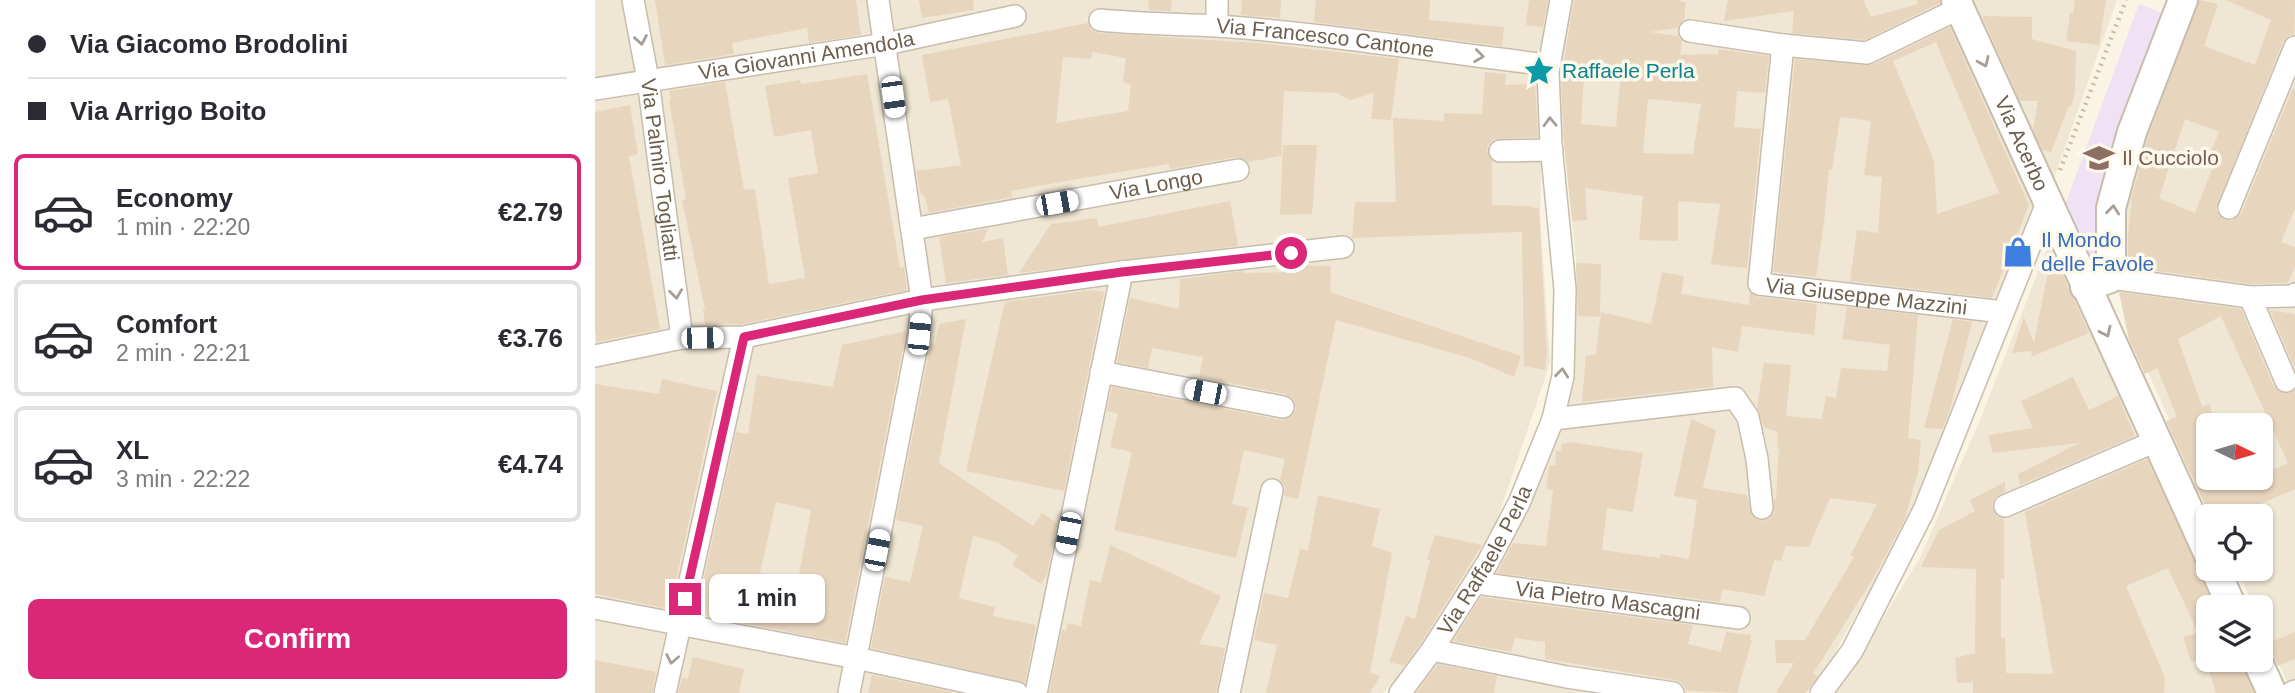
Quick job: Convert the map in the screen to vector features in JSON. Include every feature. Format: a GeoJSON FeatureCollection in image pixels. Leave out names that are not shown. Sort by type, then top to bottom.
{"type":"FeatureCollection","features":[{"type":"Feature","properties":{"kind":"street","name":"Via Palmiro Togliatti"},"geometry":{"type":"LineString","coordinates":[[633,0],[648,80],[682,338]]}},
{"type":"Feature","properties":{"kind":"street"},"geometry":{"type":"LineString","coordinates":[[849,693],[919,334],[922,300],[878,0]]}},
{"type":"Feature","properties":{"kind":"street"},"geometry":{"type":"LineString","coordinates":[[1217,0],[1217,26]]}},
{"type":"Feature","properties":{"kind":"street","name":"Via Raffaele Perla"},"geometry":{"type":"LineString","coordinates":[[1400,693],[1476,583],[1519,503],[1553,419],[1563,376],[1565,289],[1552,150],[1549,65],[1561,0]]}},
{"type":"Feature","properties":{"kind":"street"},"geometry":{"type":"LineString","coordinates":[[2183,0],[2132,132],[2111,208],[2098,283],[2250,297],[2295,294]]}},
{"type":"Feature","properties":{"kind":"street"},"geometry":{"type":"LineString","coordinates":[[1690,31],[1867,53],[1958,4]]}},
{"type":"Feature","properties":{"kind":"street","name":"Via Acerbo"},"geometry":{"type":"LineString","coordinates":[[1958,4],[2047,203],[2098,283],[2156,441],[2196,527]]}},
{"type":"Feature","properties":{"kind":"street","name":"Via Giovanni Amendola"},"geometry":{"type":"LineString","coordinates":[[595,89],[886,44],[1014,16]]}},
{"type":"Feature","properties":{"kind":"street","name":"Via Francesco Cantone"},"geometry":{"type":"LineString","coordinates":[[1100,20],[1217,26],[1384,43],[1549,65]]}},
{"type":"Feature","properties":{"kind":"street","name":"Via Giuseppe Mazzini"},"geometry":{"type":"LineString","coordinates":[[1783,44],[1759,284],[2003,312]]}},
{"type":"Feature","properties":{"kind":"street"},"geometry":{"type":"LineString","coordinates":[[2229,208],[2295,47]]}},
{"type":"Feature","properties":{"kind":"street"},"geometry":{"type":"LineString","coordinates":[[1500,151],[1552,150]]}},
{"type":"Feature","properties":{"kind":"street","name":"Via Longo"},"geometry":{"type":"LineString","coordinates":[[912,229],[1238,170]]}},
{"type":"Feature","properties":{"kind":"street"},"geometry":{"type":"LineString","coordinates":[[1821,693],[1852,651],[1924,510],[2047,203]]}},
{"type":"Feature","properties":{"kind":"street"},"geometry":{"type":"LineString","coordinates":[[595,356],[682,338],[744,337],[922,300],[1122,272],[1343,247]]}},
{"type":"Feature","properties":{"kind":"street"},"geometry":{"type":"LineString","coordinates":[[1036,693],[1122,272]]}},
{"type":"Feature","properties":{"kind":"street"},"geometry":{"type":"LineString","coordinates":[[2250,297],[2287,381]]}},
{"type":"Feature","properties":{"kind":"street"},"geometry":{"type":"LineString","coordinates":[[665,693],[744,337]]}},
{"type":"Feature","properties":{"kind":"street"},"geometry":{"type":"LineString","coordinates":[[1101,372],[1283,407]]}},
{"type":"Feature","properties":{"kind":"street"},"geometry":{"type":"LineString","coordinates":[[1553,419],[1735,398],[1748,417],[1758,459],[1762,508]]}},
{"type":"Feature","properties":{"kind":"street"},"geometry":{"type":"LineString","coordinates":[[2005,506],[2156,441]]}},
{"type":"Feature","properties":{"kind":"street"},"geometry":{"type":"LineString","coordinates":[[1229,693],[1272,490]]}},
{"type":"Feature","properties":{"kind":"street","name":"Via Pietro Mascagni"},"geometry":{"type":"LineString","coordinates":[[1476,583],[1739,618]]}},
{"type":"Feature","properties":{"kind":"street"},"geometry":{"type":"LineString","coordinates":[[595,608],[856,658],[1017,693]]}},
{"type":"Feature","properties":{"kind":"street"},"geometry":{"type":"LineString","coordinates":[[1432,650],[1567,677],[1673,693]]}},
{"type":"Feature","properties":{"kind":"street"},"geometry":{"type":"LineString","coordinates":[[2262,672],[2272,693]]}},
{"type":"Feature","properties":{"kind":"path"},"geometry":{"type":"LineString","coordinates":[[2047,203],[2126,0]]}},
{"type":"Feature","properties":{"kind":"shaded area"},"geometry":{"type":"Polygon","coordinates":[[[595,0],[1557,0],[1543,82],[1540,215],[1550,363],[1486,553],[1419,653],[1383,693],[595,693],[595,0]]]}},
{"type":"Feature","properties":{"kind":"shaded area"},"geometry":{"type":"Polygon","coordinates":[[[1563,0],[1949,0],[2038,198],[1912,515],[1833,656],[1806,693],[1406,693],[1527,500],[1575,301],[1576,263],[1566,150],[1559,127],[1557,27],[1563,0]]]}},
{"type":"Feature","properties":{"kind":"shaded area"},"geometry":{"type":"Polygon","coordinates":[[[1960,0],[2117,0],[2049,192],[1960,0]]]}},
{"type":"Feature","properties":{"kind":"shaded area"},"geometry":{"type":"Polygon","coordinates":[[[2196,0],[2295,0],[2295,693],[2292,693],[2273,650],[2273,595],[2249,595],[2242,581],[2273,581],[2273,504],[2208,504],[2201,490],[2273,490],[2273,413],[2196,413],[2196,478],[2139,352],[2120,277],[2126,199],[2137,157],[2196,0]]]}},
{"type":"Feature","properties":{"kind":"shaded area","name":"Il Cucciolo"},"geometry":{"type":"Polygon","coordinates":[[[2139,4],[2168,15],[2103,270],[2086,272],[2061,216],[2139,4]]]}},
{"type":"Feature","properties":{"kind":"shaded area"},"geometry":{"type":"Polygon","coordinates":[[[2054,231],[2196,553],[2196,581],[2209,581],[2215,595],[2196,595],[2196,672],[2248,672],[2258,693],[1834,693],[1920,558],[1980,420],[2054,231]]]}},
{"type":"Feature","properties":{"kind":"building"},"geometry":{"type":"Polygon","coordinates":[[[655,0],[856,0],[861,35],[809,43],[807,28],[732,43],[734,54],[665,65],[655,0]]]}},
{"type":"Feature","properties":{"kind":"building"},"geometry":{"type":"Polygon","coordinates":[[[919,0],[973,0],[974,10],[922,18],[919,0]]]}},
{"type":"Feature","properties":{"kind":"building"},"geometry":{"type":"Polygon","coordinates":[[[1148,0],[1172,0],[1171,11],[1149,10],[1148,0]]]}},
{"type":"Feature","properties":{"kind":"building"},"geometry":{"type":"Polygon","coordinates":[[[1242,0],[1281,0],[1280,18],[1241,15],[1242,0]]]}},
{"type":"Feature","properties":{"kind":"building"},"geometry":{"type":"Polygon","coordinates":[[[1316,0],[1430,0],[1429,20],[1504,27],[1502,46],[1314,22],[1316,0]]]}},
{"type":"Feature","properties":{"kind":"building"},"geometry":{"type":"Polygon","coordinates":[[[1529,0],[1548,0],[1543,27],[1526,25],[1529,0]]]}},
{"type":"Feature","properties":{"kind":"building"},"geometry":{"type":"Polygon","coordinates":[[[1574,0],[1678,0],[1686,3],[1684,19],[1677,28],[1650,32],[1678,36],[1682,41],[1680,55],[1718,54],[1718,49],[1769,56],[1765,93],[1737,91],[1734,127],[1761,129],[1747,268],[1711,264],[1720,204],[1678,201],[1678,241],[1639,240],[1643,196],[1585,188],[1587,220],[1572,221],[1561,78],[1574,0]],[[1584,73],[1581,124],[1616,127],[1621,74],[1584,73]],[[1648,99],[1643,153],[1693,154],[1701,104],[1648,99]]]}},
{"type":"Feature","properties":{"kind":"building"},"geometry":{"type":"Polygon","coordinates":[[[1728,0],[1863,0],[1871,17],[1918,4],[1916,0],[1940,0],[1940,3],[1865,40],[1792,33],[1794,11],[1724,21],[1728,0]]]}},
{"type":"Feature","properties":{"kind":"building"},"geometry":{"type":"Polygon","coordinates":[[[2075,0],[2106,0],[2099,45],[2066,41],[2075,0]]]}},
{"type":"Feature","properties":{"kind":"building"},"geometry":{"type":"Polygon","coordinates":[[[2199,0],[2218,4],[2204,46],[2255,65],[2271,20],[2226,0],[2295,0],[2294,34],[2283,42],[2216,209],[2218,215],[2225,220],[2231,221],[2241,214],[2293,88],[2295,89],[2295,208],[2281,242],[2295,247],[2295,267],[2288,283],[2251,284],[2128,267],[2132,196],[2148,137],[2199,0]],[[2185,119],[2159,198],[2195,213],[2217,156],[2210,154],[2219,132],[2185,119]]]}},
{"type":"Feature","properties":{"kind":"building"},"geometry":{"type":"Polygon","coordinates":[[[1982,16],[2032,17],[2032,39],[2076,51],[2075,91],[2071,107],[2069,106],[2051,152],[2042,150],[2033,130],[2038,101],[2020,101],[1982,16]]]}},
{"type":"Feature","properties":{"kind":"building"},"geometry":{"type":"Polygon","coordinates":[[[1088,23],[1092,30],[1099,33],[1258,43],[1399,59],[1391,120],[1371,119],[1374,93],[1350,100],[1337,93],[1284,91],[1281,156],[1248,162],[1236,157],[1170,169],[1169,164],[1011,191],[1012,197],[929,213],[925,197],[920,193],[916,171],[961,165],[948,99],[930,102],[922,55],[1088,23]],[[1092,52],[1091,59],[1063,57],[1056,123],[1128,111],[1131,85],[1123,82],[1126,58],[1092,52]]]}},
{"type":"Feature","properties":{"kind":"building"},"geometry":{"type":"Polygon","coordinates":[[[1950,27],[2029,205],[1992,298],[1850,281],[1857,230],[1878,233],[1882,177],[1864,175],[1871,121],[1840,117],[1832,170],[1829,169],[1816,277],[1773,272],[1795,59],[1872,65],[1950,27]],[[1936,42],[1893,61],[1934,161],[1937,214],[1999,193],[1936,42]]]}},
{"type":"Feature","properties":{"kind":"building"},"geometry":{"type":"Polygon","coordinates":[[[1485,72],[1506,74],[1505,85],[1535,84],[1538,137],[1494,139],[1488,145],[1487,152],[1492,161],[1492,205],[1529,206],[1539,209],[1547,353],[1545,370],[1524,366],[1522,232],[1352,238],[1355,202],[1396,202],[1393,118],[1444,121],[1444,113],[1482,114],[1485,72]]]}},
{"type":"Feature","properties":{"kind":"building"},"geometry":{"type":"Polygon","coordinates":[[[867,74],[900,268],[904,267],[907,290],[743,324],[705,325],[705,309],[682,200],[686,199],[669,91],[725,82],[744,190],[755,189],[769,284],[805,278],[788,178],[818,173],[811,130],[774,137],[765,86],[800,80],[801,84],[867,74]]]}},
{"type":"Feature","properties":{"kind":"building"},"geometry":{"type":"Polygon","coordinates":[[[630,105],[638,154],[629,156],[660,329],[597,342],[595,112],[630,105]]]}},
{"type":"Feature","properties":{"kind":"building"},"geometry":{"type":"Polygon","coordinates":[[[1283,145],[1317,145],[1312,214],[1280,215],[1283,145]]]}},
{"type":"Feature","properties":{"kind":"building"},"geometry":{"type":"Polygon","coordinates":[[[1230,201],[1238,246],[1019,273],[1051,224],[1097,218],[1098,227],[1230,201]]]}},
{"type":"Feature","properties":{"kind":"building"},"geometry":{"type":"Polygon","coordinates":[[[988,229],[982,242],[1003,238],[1008,275],[946,283],[939,237],[988,229]]]}},
{"type":"Feature","properties":{"kind":"building"},"geometry":{"type":"Polygon","coordinates":[[[2052,251],[2089,333],[2031,357],[2032,351],[2012,353],[2024,317],[2034,343],[2052,251]]]}},
{"type":"Feature","properties":{"kind":"building"},"geometry":{"type":"Polygon","coordinates":[[[1576,263],[1601,264],[1600,317],[1578,316],[1576,263]]]}},
{"type":"Feature","properties":{"kind":"building"},"geometry":{"type":"Polygon","coordinates":[[[1292,266],[1331,266],[1330,292],[1521,356],[1514,377],[1470,358],[1336,320],[1298,499],[1284,496],[1285,487],[1280,480],[1285,459],[1244,450],[1232,504],[1248,508],[1236,558],[1114,530],[1132,452],[1110,447],[1118,414],[1107,411],[1112,387],[1281,420],[1292,416],[1296,409],[1292,398],[1285,394],[1199,377],[1203,357],[1152,348],[1148,368],[1117,362],[1130,298],[1179,309],[1180,279],[1243,271],[1292,272],[1292,266]]]}},
{"type":"Feature","properties":{"kind":"building"},"geometry":{"type":"Polygon","coordinates":[[[1662,272],[1684,276],[1681,294],[1749,305],[1750,293],[1758,297],[1817,304],[1814,335],[1742,326],[1738,352],[1712,347],[1713,387],[1582,402],[1586,356],[1596,354],[1601,312],[1651,324],[1662,272]]]}},
{"type":"Feature","properties":{"kind":"building"},"geometry":{"type":"Polygon","coordinates":[[[1092,290],[1104,292],[1064,491],[966,471],[1005,302],[1092,290]]]}},
{"type":"Feature","properties":{"kind":"building"},"geometry":{"type":"Polygon","coordinates":[[[2119,292],[2241,309],[2274,387],[2284,394],[2295,390],[2295,489],[2260,504],[2204,504],[2198,490],[2273,490],[2273,470],[2288,463],[2273,430],[2273,413],[2265,413],[2221,316],[2178,339],[2202,407],[2209,404],[2212,413],[2196,413],[2196,486],[2166,421],[2177,417],[2157,368],[2145,374],[2129,340],[2119,292]]]}},
{"type":"Feature","properties":{"kind":"building"},"geometry":{"type":"Polygon","coordinates":[[[1847,307],[1918,315],[1908,438],[1921,440],[1918,472],[1904,521],[1875,575],[1813,674],[1818,676],[1806,693],[1776,693],[1794,663],[1776,663],[1775,640],[1805,640],[1854,557],[1850,556],[1877,504],[1830,498],[1809,547],[1786,546],[1781,561],[1774,560],[1764,596],[1722,589],[1720,602],[1497,573],[1513,543],[1546,546],[1553,490],[1546,489],[1549,466],[1555,465],[1556,451],[1562,451],[1561,445],[1569,442],[1643,453],[1633,512],[1607,508],[1602,550],[1689,559],[1697,500],[1674,496],[1691,419],[1716,430],[1703,488],[1747,495],[1752,516],[1763,521],[1770,518],[1774,513],[1776,499],[1779,447],[1778,432],[1764,427],[1757,407],[1764,363],[1791,365],[1786,416],[1822,419],[1826,396],[1836,398],[1841,368],[1887,371],[1890,345],[1842,339],[1847,307]]]}},
{"type":"Feature","properties":{"kind":"building"},"geometry":{"type":"Polygon","coordinates":[[[2270,310],[2295,314],[2295,369],[2270,310]]]}},
{"type":"Feature","properties":{"kind":"building"},"geometry":{"type":"Polygon","coordinates":[[[966,319],[939,463],[1033,526],[1042,513],[1057,523],[1047,575],[1041,584],[1012,565],[1018,556],[997,542],[973,536],[959,598],[995,607],[993,616],[1036,625],[1025,683],[871,648],[885,577],[910,582],[923,526],[896,520],[931,342],[935,345],[939,324],[966,319]]]}},
{"type":"Feature","properties":{"kind":"building"},"geometry":{"type":"Polygon","coordinates":[[[1953,319],[1972,322],[1949,413],[1942,429],[1924,428],[1953,319]]]}},
{"type":"Feature","properties":{"kind":"building"},"geometry":{"type":"Polygon","coordinates":[[[906,331],[845,643],[696,614],[736,432],[748,434],[757,375],[833,387],[842,345],[906,331]],[[776,502],[760,573],[798,580],[811,510],[776,502]]]}},
{"type":"Feature","properties":{"kind":"building"},"geometry":{"type":"Polygon","coordinates":[[[2073,377],[2089,410],[2118,396],[2135,436],[2020,485],[2018,474],[2079,443],[1993,453],[1988,435],[2033,428],[2021,401],[2073,377]]]}},
{"type":"Feature","properties":{"kind":"building"},"geometry":{"type":"Polygon","coordinates":[[[662,379],[717,391],[670,609],[595,594],[595,384],[659,394],[662,379]]]}},
{"type":"Feature","properties":{"kind":"building"},"geometry":{"type":"Polygon","coordinates":[[[2147,459],[2196,563],[2196,581],[2204,581],[2209,595],[2196,595],[2196,629],[2168,568],[2126,586],[2165,678],[2164,693],[1973,693],[1973,682],[1957,683],[1955,658],[1975,653],[1976,569],[1921,567],[1939,530],[1975,511],[1970,500],[2005,482],[2005,492],[1995,498],[1992,505],[1997,516],[2004,519],[2001,638],[2005,637],[2006,673],[2053,674],[2025,512],[2147,459]]]}},
{"type":"Feature","properties":{"kind":"building"},"geometry":{"type":"Polygon","coordinates":[[[1318,495],[1380,509],[1372,546],[1392,553],[1370,673],[1380,676],[1370,693],[1266,693],[1277,645],[1254,640],[1264,593],[1288,598],[1300,549],[1308,551],[1318,495]]]}},
{"type":"Feature","properties":{"kind":"building"},"geometry":{"type":"Polygon","coordinates":[[[1435,535],[1482,545],[1404,666],[1389,662],[1406,616],[1415,619],[1430,560],[1427,559],[1435,535]]]}},
{"type":"Feature","properties":{"kind":"building"},"geometry":{"type":"Polygon","coordinates":[[[1110,545],[1221,596],[1199,644],[1225,648],[1216,693],[1049,693],[1062,630],[1066,631],[1068,623],[1081,626],[1090,580],[1101,583],[1110,545]]]}},
{"type":"Feature","properties":{"kind":"building"},"geometry":{"type":"Polygon","coordinates":[[[1481,597],[1693,625],[1688,644],[1721,652],[1726,632],[1751,635],[1752,640],[1737,693],[1686,690],[1682,683],[1675,680],[1545,659],[1545,642],[1515,638],[1511,652],[1453,641],[1481,597]]]}},
{"type":"Feature","properties":{"kind":"building"},"geometry":{"type":"Polygon","coordinates":[[[2295,632],[2295,659],[2278,666],[2273,655],[2273,641],[2295,632]]]}},
{"type":"Feature","properties":{"kind":"building"},"geometry":{"type":"Polygon","coordinates":[[[2196,634],[2196,661],[2191,662],[2183,637],[2196,634]]]}},
{"type":"Feature","properties":{"kind":"building"},"geometry":{"type":"Polygon","coordinates":[[[693,657],[744,669],[739,693],[678,693],[682,678],[688,679],[693,657]]]}},
{"type":"Feature","properties":{"kind":"building"},"geometry":{"type":"Polygon","coordinates":[[[595,660],[656,672],[652,693],[595,693],[595,660]]]}},
{"type":"Feature","properties":{"kind":"building"},"geometry":{"type":"Polygon","coordinates":[[[1438,664],[1497,676],[1494,693],[1416,693],[1438,664]]]}},
{"type":"Feature","properties":{"kind":"building"},"geometry":{"type":"Polygon","coordinates":[[[2210,672],[2246,672],[2254,693],[2216,693],[2210,672]]]}},
{"type":"Feature","properties":{"kind":"building"},"geometry":{"type":"Polygon","coordinates":[[[872,675],[952,692],[952,693],[868,693],[872,675]]]}},
{"type":"Feature","properties":{"kind":"place","name":"Raffaele Perla"},"geometry":{"type":"Point","coordinates":[1539,71]}},
{"type":"Feature","properties":{"kind":"place","name":"Il Cucciolo"},"geometry":{"type":"Point","coordinates":[2099,158]}},
{"type":"Feature","properties":{"kind":"place","name":"Il Mondo delle Favole"},"geometry":{"type":"Point","coordinates":[2018,252]}},
{"type":"Feature","properties":{"kind":"route"},"geometry":{"type":"LineString","coordinates":[[685,599],[744,337],[922,300],[1122,272],[1291,253]]}}]}
